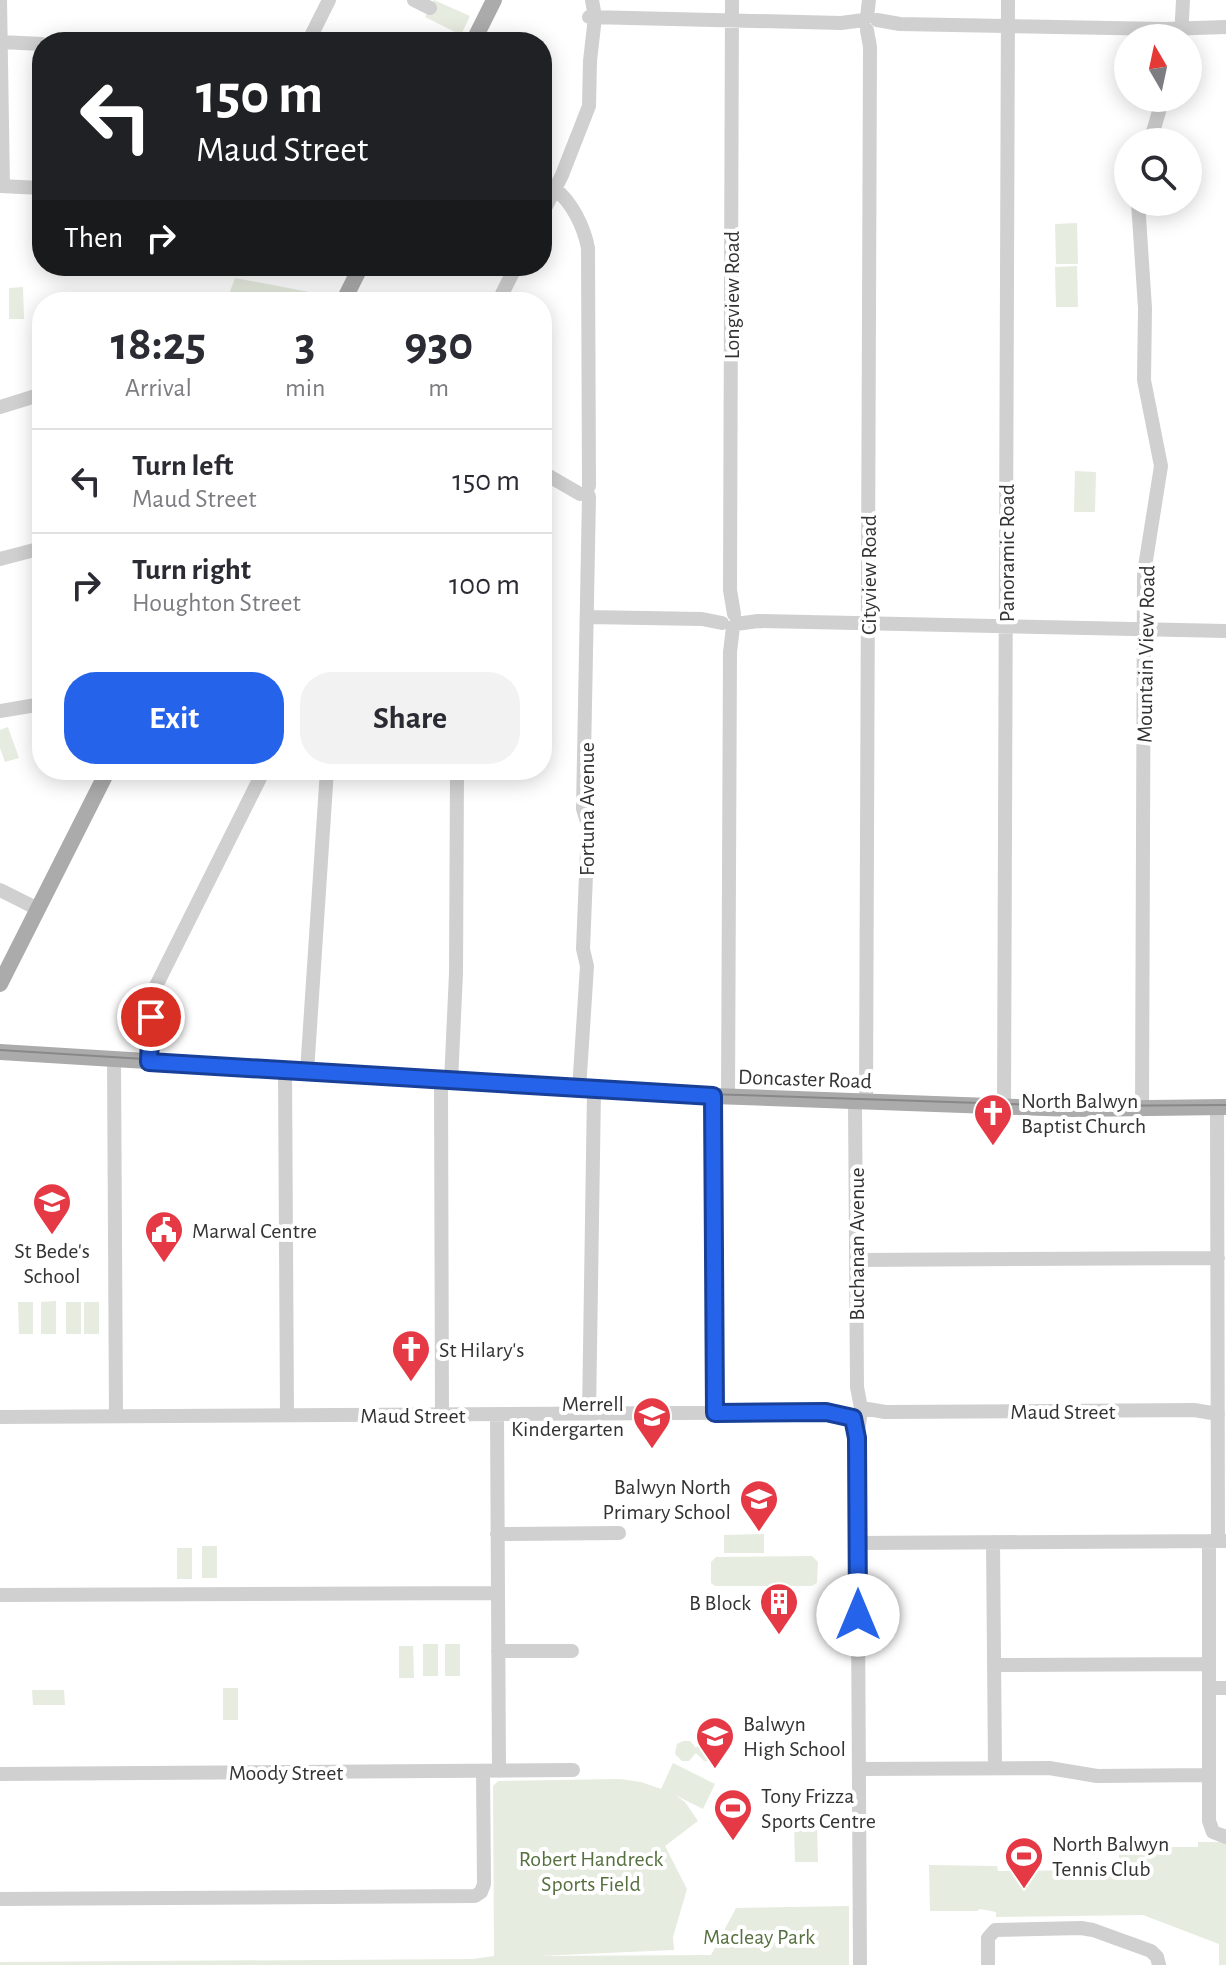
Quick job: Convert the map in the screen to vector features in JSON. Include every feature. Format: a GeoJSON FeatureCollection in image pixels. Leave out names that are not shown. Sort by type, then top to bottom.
{"type":"FeatureCollection","features":[{"type":"Feature","properties":{"kind":"main road"},"geometry":{"type":"LineString","coordinates":[[478,32],[494,0]]}},
{"type":"Feature","properties":{"kind":"main road"},"geometry":{"type":"LineString","coordinates":[[0,984],[103,780]]}},
{"type":"Feature","properties":{"kind":"main road","name":"Doncaster Road"},"geometry":{"type":"LineString","coordinates":[[0,1052],[720,1097],[1004,1107],[1222,1107]]}},
{"type":"Feature","properties":{"kind":"street"},"geometry":{"type":"LineString","coordinates":[[0,0],[2,186],[32,188]]}},
{"type":"Feature","properties":{"kind":"street"},"geometry":{"type":"LineString","coordinates":[[313,32],[329,0]]}},
{"type":"Feature","properties":{"kind":"street"},"geometry":{"type":"LineString","coordinates":[[414,0],[430,8]]}},
{"type":"Feature","properties":{"kind":"street"},"geometry":{"type":"LineString","coordinates":[[552,195],[588,112],[590,0]]}},
{"type":"Feature","properties":{"kind":"street","name":"Longview Road"},"geometry":{"type":"LineString","coordinates":[[715,1413],[730,652],[732,0]]}},
{"type":"Feature","properties":{"kind":"street","name":"Cityview Road"},"geometry":{"type":"LineString","coordinates":[[860,1102],[868,623],[870,0]]}},
{"type":"Feature","properties":{"kind":"street","name":"Panoramic Road"},"geometry":{"type":"LineString","coordinates":[[1004,1107],[1008,0]]}},
{"type":"Feature","properties":{"kind":"street"},"geometry":{"type":"LineString","coordinates":[[1182,24],[1183,0]]}},
{"type":"Feature","properties":{"kind":"street"},"geometry":{"type":"LineString","coordinates":[[592,17],[1114,30]]}},
{"type":"Feature","properties":{"kind":"street"},"geometry":{"type":"LineString","coordinates":[[1202,30],[1226,27]]}},
{"type":"Feature","properties":{"kind":"street"},"geometry":{"type":"LineString","coordinates":[[1,42],[32,44]]}},
{"type":"Feature","properties":{"kind":"street","name":"Fortuna Avenue"},"geometry":{"type":"LineString","coordinates":[[555,189],[572,207],[588,248],[583,809],[588,825],[583,953],[587,966],[589,1414]]}},
{"type":"Feature","properties":{"kind":"street","name":"Mountain View Road"},"geometry":{"type":"LineString","coordinates":[[1139,216],[1145,324],[1144,380],[1161,475],[1146,551],[1142,1109]]}},
{"type":"Feature","properties":{"kind":"street"},"geometry":{"type":"LineString","coordinates":[[0,407],[32,397]]}},
{"type":"Feature","properties":{"kind":"street"},"geometry":{"type":"LineString","coordinates":[[552,477],[584,491]]}},
{"type":"Feature","properties":{"kind":"street"},"geometry":{"type":"LineString","coordinates":[[0,559],[32,551]]}},
{"type":"Feature","properties":{"kind":"street"},"geometry":{"type":"LineString","coordinates":[[587,617],[1226,631]]}},
{"type":"Feature","properties":{"kind":"street"},"geometry":{"type":"LineString","coordinates":[[0,711],[32,706]]}},
{"type":"Feature","properties":{"kind":"street"},"geometry":{"type":"LineString","coordinates":[[149,1062],[154,990],[259,780]]}},
{"type":"Feature","properties":{"kind":"street"},"geometry":{"type":"LineString","coordinates":[[307,1072],[326,780]]}},
{"type":"Feature","properties":{"kind":"street"},"geometry":{"type":"LineString","coordinates":[[442,1414],[446,1081],[456,973],[457,780]]}},
{"type":"Feature","properties":{"kind":"street"},"geometry":{"type":"LineString","coordinates":[[0,890],[38,909]]}},
{"type":"Feature","properties":{"kind":"street"},"geometry":{"type":"LineString","coordinates":[[114,1060],[116,1416]]}},
{"type":"Feature","properties":{"kind":"street"},"geometry":{"type":"LineString","coordinates":[[285,1070],[287,1415]]}},
{"type":"Feature","properties":{"kind":"street","name":"Buchanan Avenue"},"geometry":{"type":"LineString","coordinates":[[860,1102],[856,1260],[860,1965]]}},
{"type":"Feature","properties":{"kind":"street"},"geometry":{"type":"LineString","coordinates":[[1220,1834],[1209,1821],[1209,1664],[1218,1541],[1222,1107]]}},
{"type":"Feature","properties":{"kind":"street"},"geometry":{"type":"LineString","coordinates":[[856,1260],[1221,1250]]}},
{"type":"Feature","properties":{"kind":"street","name":"Maud Street"},"geometry":{"type":"LineString","coordinates":[[0,1417],[1194,1410],[1220,1401]]}},
{"type":"Feature","properties":{"kind":"street"},"geometry":{"type":"LineString","coordinates":[[497,1414],[499,1771]]}},
{"type":"Feature","properties":{"kind":"street"},"geometry":{"type":"LineString","coordinates":[[497,1534],[619,1533]]}},
{"type":"Feature","properties":{"kind":"street"},"geometry":{"type":"LineString","coordinates":[[857,1543],[1218,1541]]}},
{"type":"Feature","properties":{"kind":"street"},"geometry":{"type":"LineString","coordinates":[[993,1542],[995,1768]]}},
{"type":"Feature","properties":{"kind":"street"},"geometry":{"type":"LineString","coordinates":[[0,1595],[498,1593]]}},
{"type":"Feature","properties":{"kind":"street"},"geometry":{"type":"LineString","coordinates":[[498,1651],[572,1651]]}},
{"type":"Feature","properties":{"kind":"street"},"geometry":{"type":"LineString","coordinates":[[995,1665],[1209,1664]]}},
{"type":"Feature","properties":{"kind":"street"},"geometry":{"type":"LineString","coordinates":[[1210,1688],[1226,1688]]}},
{"type":"Feature","properties":{"kind":"street"},"geometry":{"type":"LineString","coordinates":[[859,1769],[1055,1768],[1097,1776],[1209,1775]]}},
{"type":"Feature","properties":{"kind":"street","name":"Moody Street"},"geometry":{"type":"LineString","coordinates":[[0,1774],[573,1770]]}},
{"type":"Feature","properties":{"kind":"street"},"geometry":{"type":"LineString","coordinates":[[0,1899],[471,1896],[481,1892],[484,1884],[483,1771]]}},
{"type":"Feature","properties":{"kind":"street"},"geometry":{"type":"LineString","coordinates":[[988,1965],[988,1938],[991,1933],[1002,1929],[1087,1928],[1151,1951],[1159,1965]]}},
{"type":"Feature","properties":{"kind":"green space"},"geometry":{"type":"Polygon","coordinates":[[[434,0],[470,16],[462,32],[455,32],[425,17],[434,0]]]}},
{"type":"Feature","properties":{"kind":"green space"},"geometry":{"type":"Polygon","coordinates":[[[1077,223],[1078,264],[1056,264],[1055,224],[1077,223]]]}},
{"type":"Feature","properties":{"kind":"green space"},"geometry":{"type":"Polygon","coordinates":[[[1077,266],[1078,307],[1056,307],[1055,267],[1077,266]]]}},
{"type":"Feature","properties":{"kind":"green space"},"geometry":{"type":"Polygon","coordinates":[[[235,278],[309,292],[230,292],[235,278]]]}},
{"type":"Feature","properties":{"kind":"green space"},"geometry":{"type":"Polygon","coordinates":[[[23,287],[24,319],[9,319],[9,288],[23,287]]]}},
{"type":"Feature","properties":{"kind":"green space"},"geometry":{"type":"Polygon","coordinates":[[[1075,471],[1096,472],[1095,512],[1074,512],[1075,471]]]}},
{"type":"Feature","properties":{"kind":"green space"},"geometry":{"type":"Polygon","coordinates":[[[8,727],[19,758],[5,762],[0,748],[0,730],[8,727]]]}},
{"type":"Feature","properties":{"kind":"green space"},"geometry":{"type":"Polygon","coordinates":[[[56,1301],[56,1334],[41,1334],[41,1302],[56,1301]]]}},
{"type":"Feature","properties":{"kind":"green space"},"geometry":{"type":"Polygon","coordinates":[[[18,1302],[33,1302],[33,1334],[19,1334],[18,1302]]]}},
{"type":"Feature","properties":{"kind":"green space"},"geometry":{"type":"Polygon","coordinates":[[[66,1302],[81,1302],[81,1334],[66,1334],[66,1302]]]}},
{"type":"Feature","properties":{"kind":"green space"},"geometry":{"type":"Polygon","coordinates":[[[84,1302],[99,1302],[99,1334],[84,1334],[84,1302]]]}},
{"type":"Feature","properties":{"kind":"green space"},"geometry":{"type":"Polygon","coordinates":[[[764,1534],[764,1553],[724,1553],[724,1535],[764,1534]]]}},
{"type":"Feature","properties":{"kind":"green space"},"geometry":{"type":"Polygon","coordinates":[[[202,1546],[217,1546],[217,1578],[202,1578],[202,1546]]]}},
{"type":"Feature","properties":{"kind":"green space"},"geometry":{"type":"Polygon","coordinates":[[[177,1548],[192,1548],[192,1579],[177,1579],[177,1548]]]}},
{"type":"Feature","properties":{"kind":"green space"},"geometry":{"type":"Polygon","coordinates":[[[812,1556],[818,1562],[817,1583],[812,1586],[715,1586],[711,1583],[711,1562],[716,1557],[812,1556]]]}},
{"type":"Feature","properties":{"kind":"green space"},"geometry":{"type":"Polygon","coordinates":[[[423,1644],[438,1644],[438,1676],[423,1676],[423,1644]]]}},
{"type":"Feature","properties":{"kind":"green space"},"geometry":{"type":"Polygon","coordinates":[[[445,1644],[460,1644],[460,1676],[445,1676],[445,1644]]]}},
{"type":"Feature","properties":{"kind":"green space"},"geometry":{"type":"Polygon","coordinates":[[[399,1646],[413,1646],[414,1678],[399,1678],[399,1646]]]}},
{"type":"Feature","properties":{"kind":"green space"},"geometry":{"type":"Polygon","coordinates":[[[223,1688],[238,1688],[238,1720],[223,1720],[223,1688]]]}},
{"type":"Feature","properties":{"kind":"green space"},"geometry":{"type":"Polygon","coordinates":[[[32,1690],[64,1690],[65,1705],[33,1705],[32,1690]]]}},
{"type":"Feature","properties":{"kind":"green space"},"geometry":{"type":"Polygon","coordinates":[[[708,1740],[717,1749],[712,1760],[704,1761],[696,1753],[689,1761],[682,1761],[675,1754],[677,1744],[683,1741],[690,1741],[696,1748],[708,1740]]]}},
{"type":"Feature","properties":{"kind":"green space"},"geometry":{"type":"Polygon","coordinates":[[[673,1763],[715,1784],[703,1809],[675,1795],[685,1802],[698,1821],[665,1846],[687,1889],[673,1937],[674,1950],[538,1956],[711,1955],[736,1908],[849,1906],[849,1965],[0,1965],[0,1962],[472,1959],[494,1956],[493,1786],[498,1781],[620,1779],[661,1789],[673,1763]]]}},
{"type":"Feature","properties":{"kind":"green space"},"geometry":{"type":"Polygon","coordinates":[[[794,1823],[817,1823],[818,1862],[795,1862],[794,1823]]]}},
{"type":"Feature","properties":{"kind":"green space"},"geometry":{"type":"Polygon","coordinates":[[[1198,1842],[1226,1842],[1226,1965],[1219,1965],[1219,1944],[1143,1915],[996,1917],[996,1912],[980,1909],[930,1911],[929,1865],[997,1866],[998,1871],[1119,1870],[1119,1850],[1198,1847],[1198,1842]]]}},
{"type":"Feature","properties":{"kind":"tram line"},"geometry":{"type":"LineString","coordinates":[[0,1050],[707,1094],[1073,1106],[1226,1105]]}},
{"type":"Feature","properties":{"kind":"place","name":"North Balwyn Baptist Church"},"geometry":{"type":"Point","coordinates":[993,1147]}},
{"type":"Feature","properties":{"kind":"place","name":"St Bede's School"},"geometry":{"type":"Point","coordinates":[52,1236]}},
{"type":"Feature","properties":{"kind":"place","name":"Marwal Centre"},"geometry":{"type":"Point","coordinates":[164,1264]}},
{"type":"Feature","properties":{"kind":"place","name":"St Hilary's"},"geometry":{"type":"Point","coordinates":[411,1383]}},
{"type":"Feature","properties":{"kind":"place","name":"Merrell Kindergarten"},"geometry":{"type":"Point","coordinates":[652,1450]}},
{"type":"Feature","properties":{"kind":"place","name":"Balwyn North Primary School"},"geometry":{"type":"Point","coordinates":[759,1533]}},
{"type":"Feature","properties":{"kind":"place","name":"B Block"},"geometry":{"type":"Point","coordinates":[779,1636]}},
{"type":"Feature","properties":{"kind":"place","name":"Balwyn High School"},"geometry":{"type":"Point","coordinates":[715,1770]}},
{"type":"Feature","properties":{"kind":"place","name":"Tony Frizza Sports Centre"},"geometry":{"type":"Point","coordinates":[733,1842]}},
{"type":"Feature","properties":{"kind":"place","name":"North Balwyn Tennis Club"},"geometry":{"type":"Point","coordinates":[1024,1890]}},
{"type":"Feature","properties":{"kind":"route"},"geometry":{"type":"LineString","coordinates":[[151,1017],[149,1062],[713,1096],[715,1413],[826,1412],[851,1415],[857,1438],[858,1615]]}},
{"type":"Feature","properties":{"kind":"park label","name":"Robert Handreck Sports Field"},"geometry":{"type":"Point","coordinates":[591,1870]}},
{"type":"Feature","properties":{"kind":"park label","name":"Macleay Park"},"geometry":{"type":"Point","coordinates":[759,1936]}}]}
